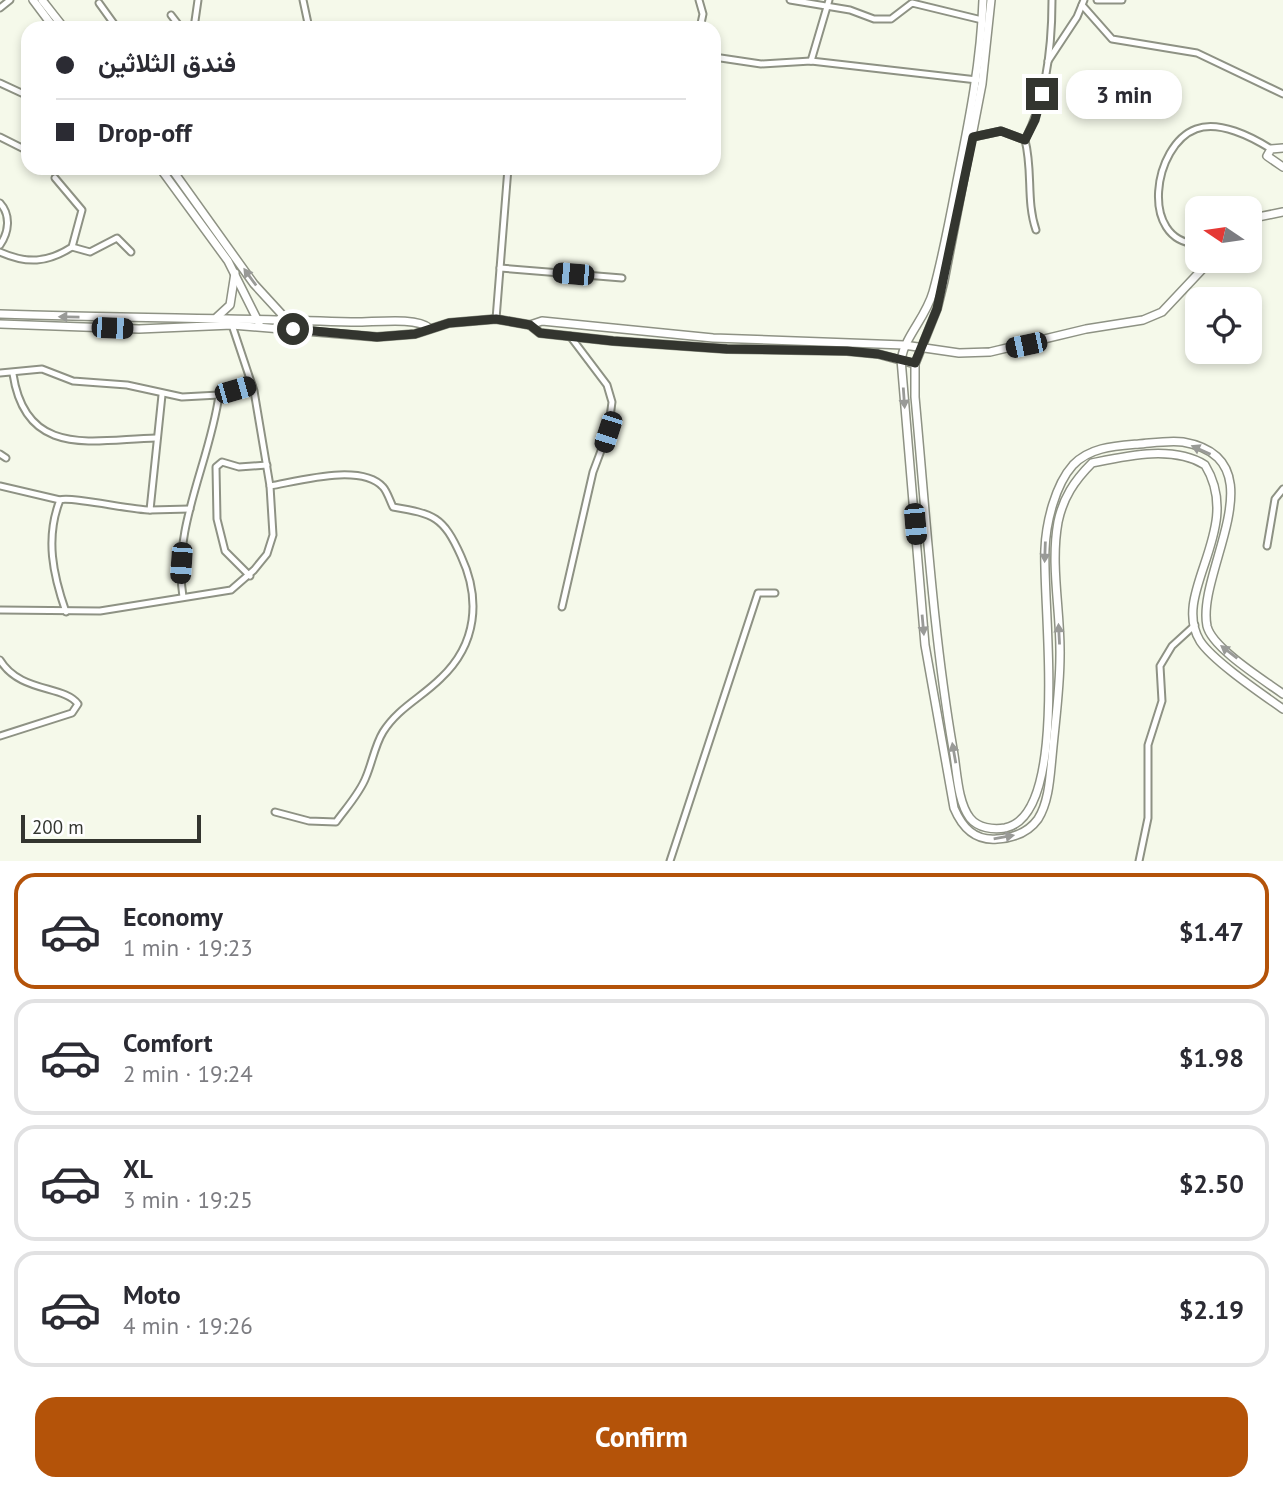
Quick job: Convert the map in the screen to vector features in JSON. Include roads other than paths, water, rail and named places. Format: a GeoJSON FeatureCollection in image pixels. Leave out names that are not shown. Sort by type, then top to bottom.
{"type":"FeatureCollection","features":[{"type":"Feature","properties":{"kind":"street"},"geometry":{"type":"LineString","coordinates":[[0,8],[10,0]]}},
{"type":"Feature","properties":{"kind":"street"},"geometry":{"type":"LineString","coordinates":[[33,0],[49,21]]}},
{"type":"Feature","properties":{"kind":"street"},"geometry":{"type":"LineString","coordinates":[[42,0],[58,21]]}},
{"type":"Feature","properties":{"kind":"street"},"geometry":{"type":"LineString","coordinates":[[195,21],[198,0]]}},
{"type":"Feature","properties":{"kind":"street"},"geometry":{"type":"LineString","coordinates":[[303,0],[308,21]]}},
{"type":"Feature","properties":{"kind":"street"},"geometry":{"type":"LineString","coordinates":[[699,0],[703,14],[702,21]]}},
{"type":"Feature","properties":{"kind":"street"},"geometry":{"type":"LineString","coordinates":[[790,0],[828,3],[874,19],[891,19],[912,1],[982,20]]}},
{"type":"Feature","properties":{"kind":"street"},"geometry":{"type":"LineString","coordinates":[[983,0],[977,80],[969,138],[933,292],[924,316],[904,345],[901,359],[925,645],[954,808],[960,823],[976,837],[992,840],[1011,838],[1029,829],[1040,817],[1047,792],[1058,695],[1060,655],[1055,549],[1058,522],[1067,494],[1092,463],[1142,455],[1181,454],[1205,465],[1219,498],[1219,514],[1197,591],[1195,625],[1201,642],[1283,709]]}},
{"type":"Feature","properties":{"kind":"street"},"geometry":{"type":"LineString","coordinates":[[991,0],[939,300],[915,363],[915,397],[934,622],[960,786],[970,818],[983,827],[1008,827],[1028,815],[1038,796],[1049,709],[1050,645],[1045,549],[1049,519],[1064,478],[1073,465],[1097,449],[1183,442],[1214,455],[1230,481],[1233,496],[1209,587],[1207,627],[1214,641],[1283,694]]}},
{"type":"Feature","properties":{"kind":"street"},"geometry":{"type":"LineString","coordinates":[[1036,230],[1030,210],[1031,166],[1025,140],[1035,120],[1046,64],[1052,0]]}},
{"type":"Feature","properties":{"kind":"street"},"geometry":{"type":"LineString","coordinates":[[1097,0],[1122,0]]}},
{"type":"Feature","properties":{"kind":"street"},"geometry":{"type":"LineString","coordinates":[[99,3],[112,21]]}},
{"type":"Feature","properties":{"kind":"street"},"geometry":{"type":"LineString","coordinates":[[811,61],[828,3]]}},
{"type":"Feature","properties":{"kind":"street"},"geometry":{"type":"LineString","coordinates":[[1046,64],[1083,3],[1112,39],[1197,53],[1283,94]]}},
{"type":"Feature","properties":{"kind":"street"},"geometry":{"type":"LineString","coordinates":[[171,15],[176,21]]}},
{"type":"Feature","properties":{"kind":"street"},"geometry":{"type":"LineString","coordinates":[[721,58],[761,64],[811,61],[977,80]]}},
{"type":"Feature","properties":{"kind":"street"},"geometry":{"type":"LineString","coordinates":[[0,83],[21,93]]}},
{"type":"Feature","properties":{"kind":"street"},"geometry":{"type":"LineString","coordinates":[[1185,240],[1175,237],[1166,228],[1158,212],[1162,177],[1169,155],[1185,135],[1198,127],[1228,130],[1252,137],[1272,149],[1283,148]]}},
{"type":"Feature","properties":{"kind":"street"},"geometry":{"type":"LineString","coordinates":[[969,138],[1001,131],[1025,140]]}},
{"type":"Feature","properties":{"kind":"street"},"geometry":{"type":"LineString","coordinates":[[0,137],[21,148]]}},
{"type":"Feature","properties":{"kind":"street"},"geometry":{"type":"LineString","coordinates":[[1272,149],[1267,156],[1269,160],[1283,167]]}},
{"type":"Feature","properties":{"kind":"street"},"geometry":{"type":"LineString","coordinates":[[165,175],[235,272],[259,323]]}},
{"type":"Feature","properties":{"kind":"street"},"geometry":{"type":"LineString","coordinates":[[176,175],[254,284],[293,329]]}},
{"type":"Feature","properties":{"kind":"street"},"geometry":{"type":"LineString","coordinates":[[496,319],[507,175]]}},
{"type":"Feature","properties":{"kind":"street"},"geometry":{"type":"LineString","coordinates":[[55,178],[82,210],[72,247]]}},
{"type":"Feature","properties":{"kind":"street"},"geometry":{"type":"LineString","coordinates":[[0,204],[7,214],[8,225],[0,245]]}},
{"type":"Feature","properties":{"kind":"street"},"geometry":{"type":"LineString","coordinates":[[1262,216],[1283,212]]}},
{"type":"Feature","properties":{"kind":"street"},"geometry":{"type":"LineString","coordinates":[[0,252],[17,260],[47,260],[72,247],[90,252],[117,238],[131,252]]}},
{"type":"Feature","properties":{"kind":"street"},"geometry":{"type":"LineString","coordinates":[[500,268],[622,278]]}},
{"type":"Feature","properties":{"kind":"street"},"geometry":{"type":"LineString","coordinates":[[216,318],[230,305],[235,272]]}},
{"type":"Feature","properties":{"kind":"street"},"geometry":{"type":"LineString","coordinates":[[0,314],[173,320],[227,317],[293,329],[377,337],[415,334],[429,328],[496,319],[530,325],[542,321],[713,338],[904,345],[959,353],[990,352],[1086,329],[1143,320],[1162,312],[1199,273]]}},
{"type":"Feature","properties":{"kind":"street"},"geometry":{"type":"LineString","coordinates":[[0,610],[100,611],[230,590],[250,576],[267,554],[273,536],[270,486],[252,385],[227,317]]}},
{"type":"Feature","properties":{"kind":"street"},"geometry":{"type":"LineString","coordinates":[[0,324],[139,329],[287,320],[378,323],[417,321],[429,328]]}},
{"type":"Feature","properties":{"kind":"street"},"geometry":{"type":"LineString","coordinates":[[530,325],[540,333],[570,336],[727,349],[847,351],[915,363]]}},
{"type":"Feature","properties":{"kind":"street"},"geometry":{"type":"LineString","coordinates":[[562,607],[593,472],[608,432],[611,402],[607,385],[570,336]]}},
{"type":"Feature","properties":{"kind":"street"},"geometry":{"type":"LineString","coordinates":[[0,373],[13,374],[32,368],[43,369],[73,381],[127,385],[162,395],[219,395],[252,385]]}},
{"type":"Feature","properties":{"kind":"street"},"geometry":{"type":"LineString","coordinates":[[13,374],[20,403],[30,417],[63,440],[77,443],[156,438]]}},
{"type":"Feature","properties":{"kind":"street"},"geometry":{"type":"LineString","coordinates":[[150,510],[162,395]]}},
{"type":"Feature","properties":{"kind":"street"},"geometry":{"type":"LineString","coordinates":[[183,597],[181,563],[190,509],[219,395]]}},
{"type":"Feature","properties":{"kind":"street"},"geometry":{"type":"LineString","coordinates":[[250,576],[225,551],[217,519],[216,467],[222,462],[239,467],[267,466]]}},
{"type":"Feature","properties":{"kind":"street"},"geometry":{"type":"LineString","coordinates":[[270,486],[343,474],[362,475],[383,486],[393,507],[430,513],[452,536],[468,571],[475,610],[466,646],[442,678],[399,710],[381,735],[365,781],[336,822],[309,821],[275,812]]}},
{"type":"Feature","properties":{"kind":"street"},"geometry":{"type":"LineString","coordinates":[[1,487],[60,500],[72,498],[125,510],[190,509]]}},
{"type":"Feature","properties":{"kind":"street"},"geometry":{"type":"LineString","coordinates":[[1267,546],[1275,499],[1283,489]]}},
{"type":"Feature","properties":{"kind":"street"},"geometry":{"type":"LineString","coordinates":[[60,500],[51,536],[52,561],[66,612]]}},
{"type":"Feature","properties":{"kind":"street"},"geometry":{"type":"LineString","coordinates":[[670,861],[758,593],[775,593]]}},
{"type":"Feature","properties":{"kind":"street"},"geometry":{"type":"LineString","coordinates":[[1139,861],[1148,818],[1148,745],[1162,701],[1160,666],[1172,646],[1195,625]]}},
{"type":"Feature","properties":{"kind":"street"},"geometry":{"type":"LineString","coordinates":[[0,660],[6,670],[32,686],[71,698],[78,704],[72,713],[0,736]]}}]}
